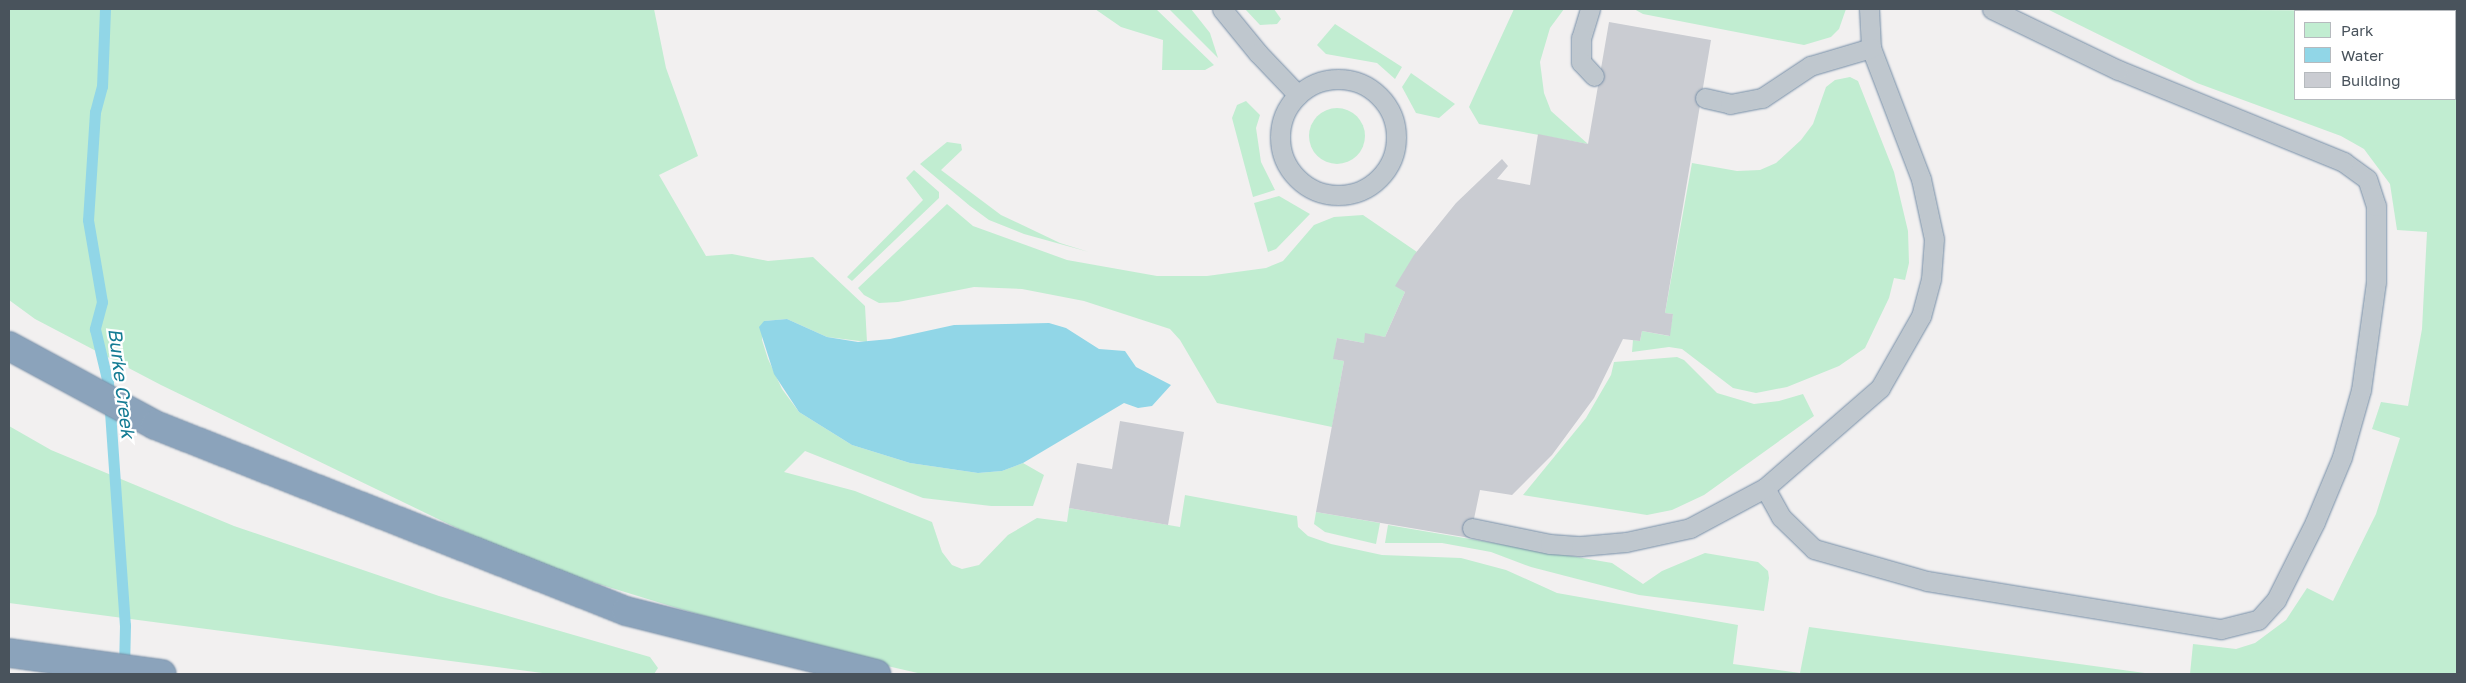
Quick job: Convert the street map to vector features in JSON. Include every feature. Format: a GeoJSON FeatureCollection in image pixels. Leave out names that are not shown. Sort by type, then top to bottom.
{"type":"FeatureCollection","features":[{"type":"Feature","properties":{"kind":"highway"},"geometry":{"type":"LineString","coordinates":[[9,346],[155,425],[626,611],[876,674]]}},
{"type":"Feature","properties":{"kind":"highway"},"geometry":{"type":"LineString","coordinates":[[9,653],[162,674]]}},
{"type":"Feature","properties":{"kind":"lane"},"geometry":{"type":"LineString","coordinates":[[1222,9],[1258,53],[1298,95]]}},
{"type":"Feature","properties":{"kind":"lane"},"geometry":{"type":"LineString","coordinates":[[1590,9],[1582,38],[1582,62],[1594,76]]}},
{"type":"Feature","properties":{"kind":"lane"},"geometry":{"type":"LineString","coordinates":[[1472,528],[1550,544],[1581,546],[1626,542],[1690,528],[1765,488],[1880,388],[1921,316],[1931,279],[1934,240],[1921,179],[1871,48],[1869,9]]}},
{"type":"Feature","properties":{"kind":"lane"},"geometry":{"type":"LineString","coordinates":[[1765,488],[1781,517],[1814,549],[1927,581],[2221,628],[2258,620],[2276,600],[2315,522],[2342,457],[2361,390],[2376,282],[2376,206],[2368,179],[2344,162],[2118,70],[1992,9]]}},
{"type":"Feature","properties":{"kind":"lane"},"geometry":{"type":"LineString","coordinates":[[1705,98],[1730,104],[1762,98],[1810,66],[1871,48]]}},
{"type":"Feature","properties":{"kind":"lane"},"geometry":{"type":"LineString","coordinates":[[1334,79],[1368,88],[1383,100],[1393,118],[1395,149],[1389,166],[1376,181],[1351,194],[1331,195],[1310,188],[1294,176],[1283,157],[1280,137],[1283,118],[1298,95],[1314,84],[1334,79]]}},
{"type":"Feature","properties":{"kind":"green space"},"geometry":{"type":"Polygon","coordinates":[[[9,9],[654,9],[666,68],[698,156],[659,175],[706,256],[732,254],[768,261],[813,257],[865,306],[867,342],[827,337],[787,319],[764,321],[762,340],[768,359],[782,389],[799,412],[852,445],[910,463],[978,473],[1002,471],[1023,463],[1044,475],[1033,506],[991,506],[923,498],[805,451],[784,472],[855,491],[932,522],[942,552],[952,565],[962,569],[979,565],[1008,535],[1037,518],[1067,522],[1069,508],[1180,527],[1185,495],[1297,516],[1298,527],[1308,536],[1331,544],[1382,555],[1461,558],[1506,570],[1557,593],[1738,625],[1733,664],[1800,673],[1809,627],[2152,674],[922,674],[831,653],[527,562],[161,385],[35,319],[9,300],[9,9]]]}},
{"type":"Feature","properties":{"kind":"green space"},"geometry":{"type":"Polygon","coordinates":[[[1095,9],[1156,9],[1214,65],[1205,70],[1162,70],[1163,40],[1121,27],[1095,9]]]}},
{"type":"Feature","properties":{"kind":"green space"},"geometry":{"type":"Polygon","coordinates":[[[1169,9],[1191,9],[1210,33],[1218,58],[1169,9]]]}},
{"type":"Feature","properties":{"kind":"green space"},"geometry":{"type":"Polygon","coordinates":[[[1245,9],[1274,9],[1281,19],[1277,24],[1260,25],[1245,9]]]}},
{"type":"Feature","properties":{"kind":"green space"},"geometry":{"type":"Polygon","coordinates":[[[1514,9],[1564,9],[1550,28],[1540,62],[1544,93],[1551,111],[1588,144],[1479,124],[1469,107],[1514,9]]]}},
{"type":"Feature","properties":{"kind":"green space"},"geometry":{"type":"Polygon","coordinates":[[[1634,9],[1846,9],[1839,29],[1831,37],[1804,45],[1643,14],[1634,9]]]}},
{"type":"Feature","properties":{"kind":"green space"},"geometry":{"type":"Polygon","coordinates":[[[2047,9],[2294,10],[2294,100],[2456,100],[2457,13],[2457,674],[2190,674],[2193,644],[2236,649],[2255,643],[2286,620],[2307,588],[2333,601],[2376,514],[2400,438],[2372,429],[2381,402],[2408,406],[2422,329],[2427,232],[2397,230],[2390,184],[2364,149],[2341,136],[2197,83],[2047,9]]]}},
{"type":"Feature","properties":{"kind":"green space"},"geometry":{"type":"Polygon","coordinates":[[[1335,24],[1402,67],[1395,79],[1377,63],[1326,54],[1317,45],[1335,24]]]}},
{"type":"Feature","properties":{"kind":"green space"},"geometry":{"type":"Polygon","coordinates":[[[1411,73],[1455,104],[1439,118],[1416,113],[1402,87],[1411,73]]]}},
{"type":"Feature","properties":{"kind":"green space"},"geometry":{"type":"Polygon","coordinates":[[[1850,77],[1858,81],[1894,172],[1908,231],[1909,263],[1905,280],[1894,278],[1889,298],[1865,348],[1839,366],[1787,387],[1756,393],[1733,388],[1682,349],[1669,347],[1632,352],[1633,340],[1640,341],[1642,331],[1669,336],[1673,314],[1665,313],[1692,163],[1737,171],[1760,170],[1776,163],[1801,140],[1813,124],[1826,87],[1835,80],[1850,77]]]}},
{"type":"Feature","properties":{"kind":"green space"},"geometry":{"type":"Polygon","coordinates":[[[1246,101],[1260,115],[1256,128],[1261,162],[1275,190],[1253,197],[1232,118],[1237,105],[1246,101]]]}},
{"type":"Feature","properties":{"kind":"green space"},"geometry":{"type":"Polygon","coordinates":[[[1337,108],[1348,110],[1357,116],[1363,125],[1365,136],[1363,147],[1357,156],[1348,162],[1337,164],[1326,162],[1317,156],[1311,147],[1309,136],[1311,125],[1317,116],[1326,110],[1337,108]]]}},
{"type":"Feature","properties":{"kind":"green space"},"geometry":{"type":"Polygon","coordinates":[[[947,142],[961,144],[962,150],[941,170],[1001,215],[1060,243],[1089,252],[1024,234],[989,220],[970,206],[920,164],[947,142]]]}},
{"type":"Feature","properties":{"kind":"green space"},"geometry":{"type":"Polygon","coordinates":[[[914,170],[939,192],[939,198],[852,281],[847,277],[923,200],[906,178],[914,170]]]}},
{"type":"Feature","properties":{"kind":"green space"},"geometry":{"type":"Polygon","coordinates":[[[1279,196],[1310,214],[1276,249],[1268,252],[1254,203],[1279,196]]]}},
{"type":"Feature","properties":{"kind":"green space"},"geometry":{"type":"Polygon","coordinates":[[[947,204],[973,226],[1067,260],[1157,276],[1207,276],[1266,268],[1283,261],[1314,225],[1334,217],[1363,215],[1417,252],[1396,286],[1405,292],[1385,337],[1366,334],[1364,343],[1337,338],[1334,359],[1344,361],[1332,427],[1217,403],[1180,340],[1170,329],[1084,301],[1022,289],[974,287],[898,302],[879,303],[864,295],[858,288],[947,204]]]}},
{"type":"Feature","properties":{"kind":"green space"},"geometry":{"type":"Polygon","coordinates":[[[1677,357],[1684,360],[1717,393],[1754,404],[1779,401],[1803,394],[1814,416],[1704,495],[1672,510],[1647,515],[1523,495],[1586,418],[1611,375],[1614,362],[1677,357]]]}},
{"type":"Feature","properties":{"kind":"green space"},"geometry":{"type":"Polygon","coordinates":[[[9,426],[51,450],[234,526],[439,596],[650,657],[658,668],[654,674],[550,674],[9,603],[9,426]]]}},
{"type":"Feature","properties":{"kind":"green space"},"geometry":{"type":"Polygon","coordinates":[[[1316,512],[1380,523],[1376,544],[1325,532],[1314,524],[1316,512]]]}},
{"type":"Feature","properties":{"kind":"green space"},"geometry":{"type":"Polygon","coordinates":[[[1388,525],[1612,563],[1643,584],[1662,571],[1705,553],[1758,562],[1768,571],[1769,578],[1764,611],[1639,595],[1531,567],[1491,552],[1442,543],[1385,543],[1388,525]]]}},
{"type":"Feature","properties":{"kind":"water"},"geometry":{"type":"Polygon","coordinates":[[[787,319],[827,337],[858,342],[890,339],[954,325],[1049,323],[1066,328],[1099,349],[1125,351],[1136,367],[1171,385],[1152,406],[1138,408],[1124,403],[1023,463],[1002,471],[978,473],[910,463],[852,445],[799,412],[774,374],[759,327],[764,321],[787,319]]]}},
{"type":"Feature","properties":{"kind":"building"},"geometry":{"type":"Polygon","coordinates":[[[1609,22],[1711,40],[1665,313],[1673,314],[1670,336],[1642,331],[1640,341],[1623,339],[1594,398],[1552,455],[1512,495],[1480,490],[1470,538],[1316,512],[1344,361],[1333,359],[1337,338],[1364,343],[1365,333],[1385,337],[1405,292],[1395,286],[1414,255],[1456,203],[1502,159],[1508,166],[1497,179],[1530,185],[1538,134],[1588,144],[1609,22]]]}},
{"type":"Feature","properties":{"kind":"building"},"geometry":{"type":"Polygon","coordinates":[[[1120,421],[1184,432],[1168,525],[1069,508],[1077,463],[1112,469],[1120,421]]]}},
{"type":"Feature","properties":{"kind":"waterway","name":"Burke Creek"},"geometry":{"type":"LineString","coordinates":[[105,9],[102,86],[95,112],[88,220],[102,302],[95,329],[108,383],[125,625],[124,669]]}}]}
